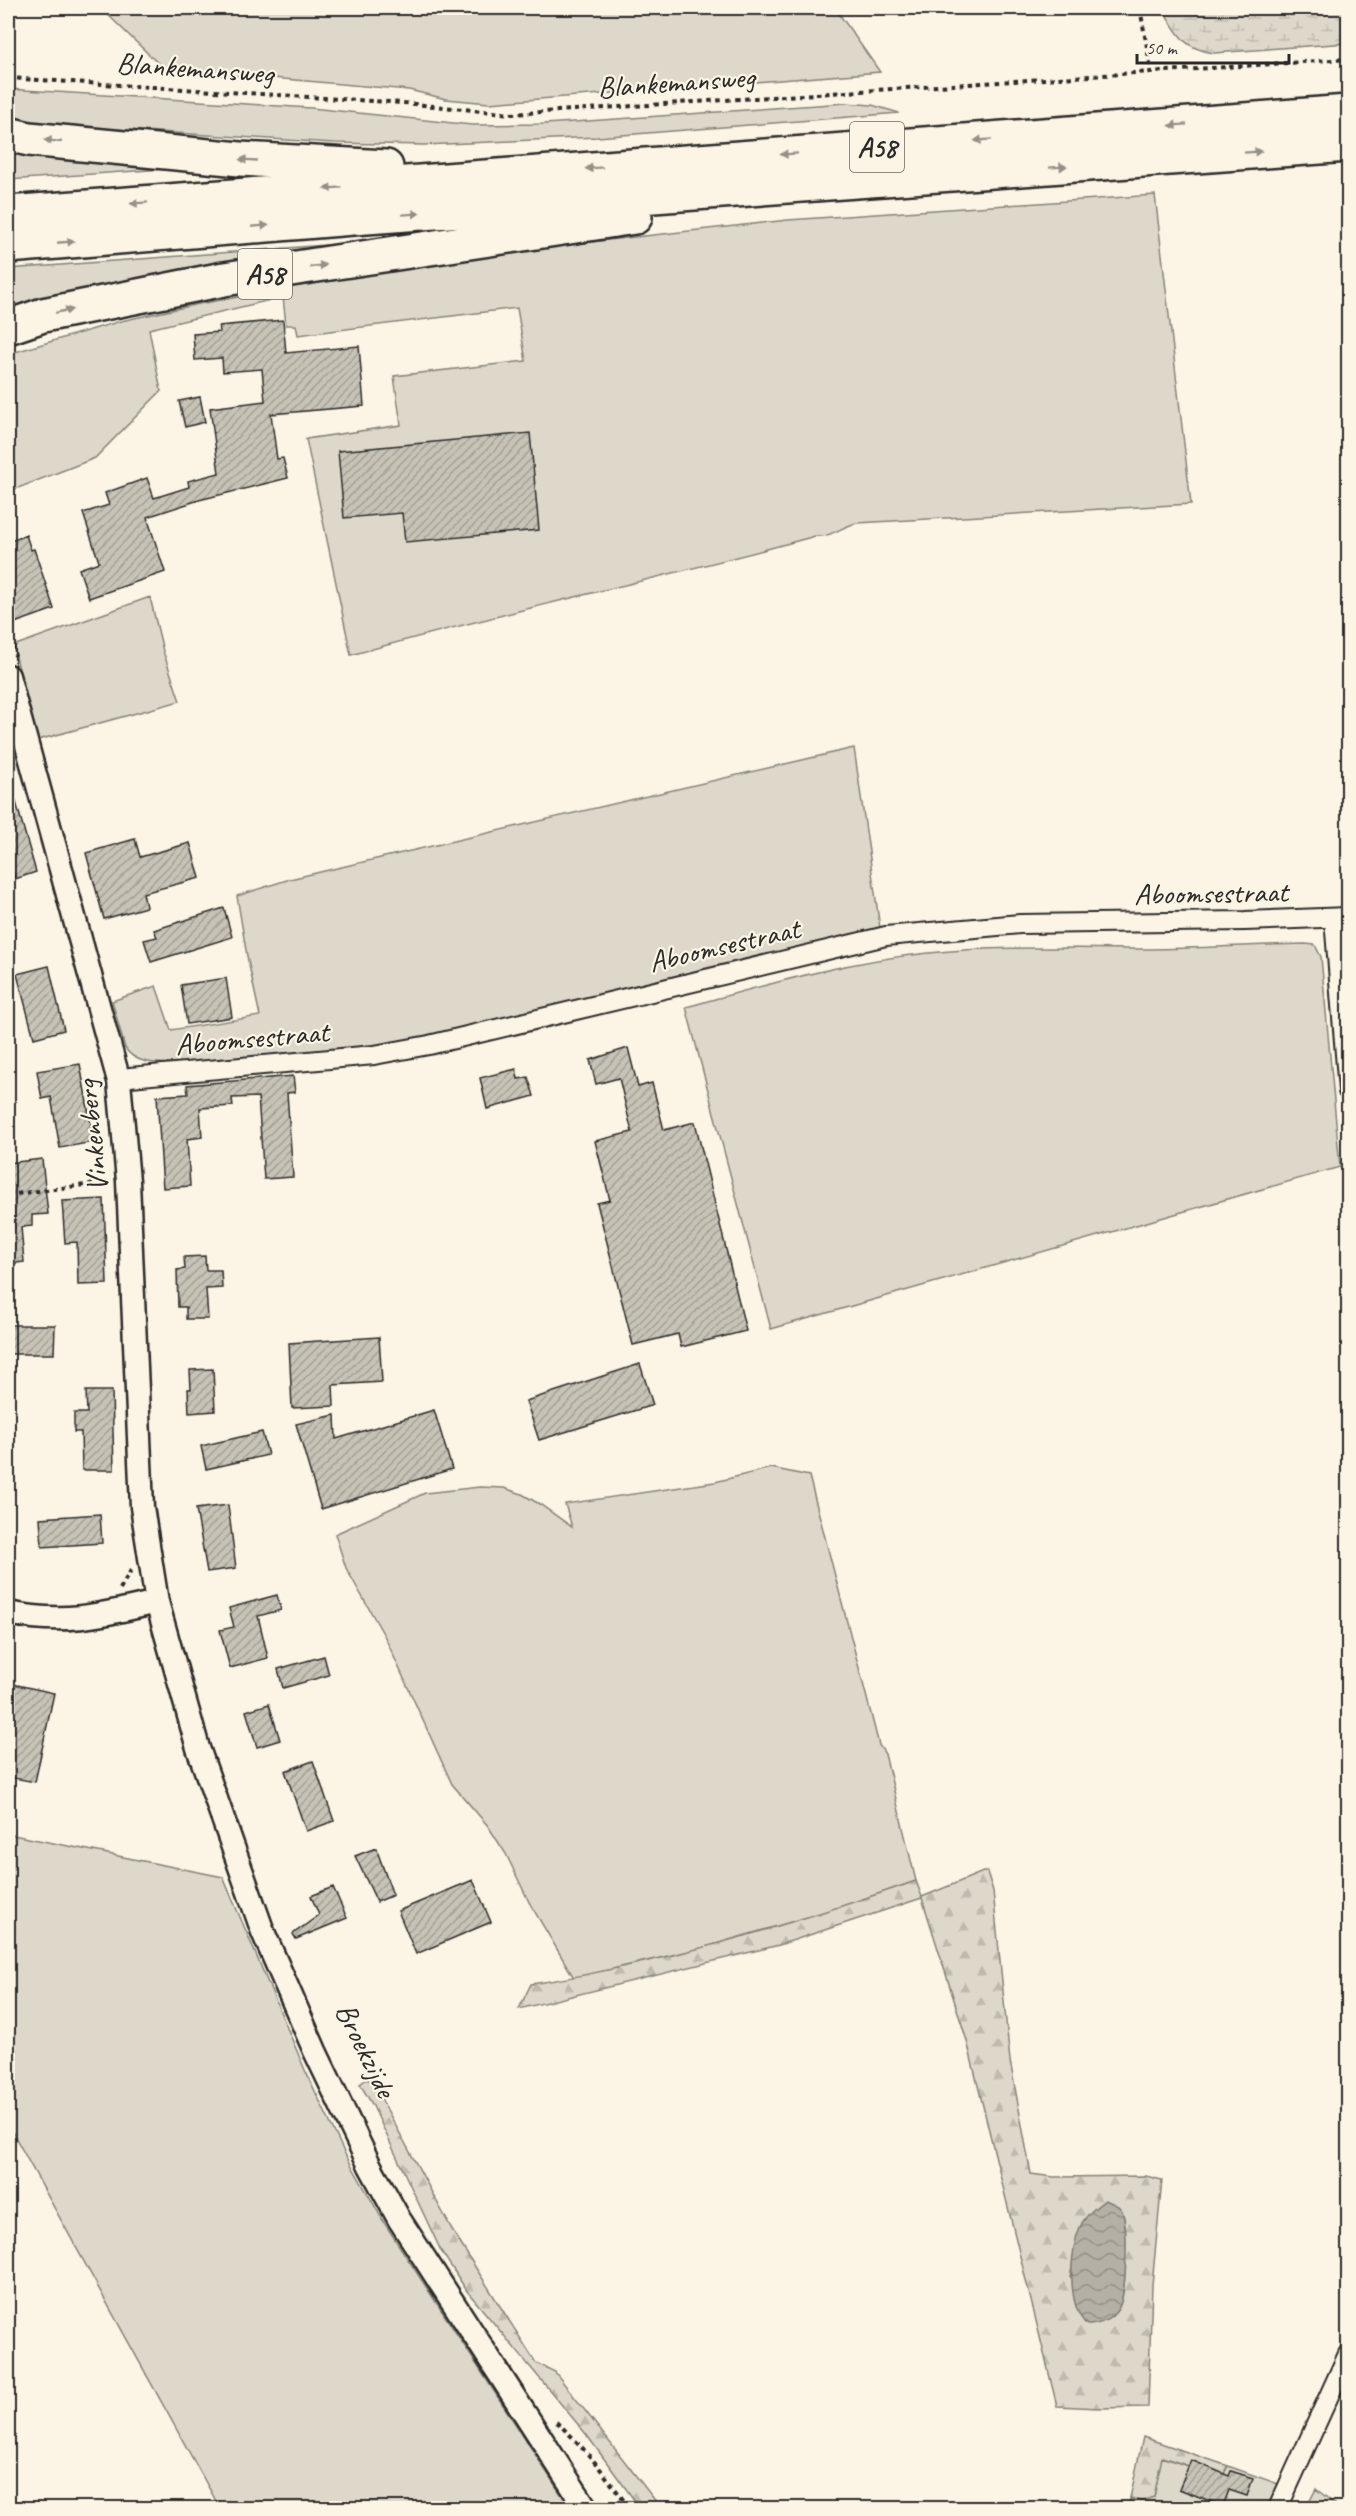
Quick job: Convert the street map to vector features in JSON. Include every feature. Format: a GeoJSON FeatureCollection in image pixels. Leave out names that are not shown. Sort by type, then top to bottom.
{"type":"FeatureCollection","features":[{"type":"Feature","properties":{"kind":"highway","name":"A58"},"geometry":{"type":"LineString","coordinates":[[8,213],[1348,112]]}},
{"type":"Feature","properties":{"kind":"highway","name":"A58"},"geometry":{"type":"LineString","coordinates":[[8,134],[28,139],[240,159],[517,174]]}},
{"type":"Feature","properties":{"kind":"highway","name":"A58"},"geometry":{"type":"LineString","coordinates":[[8,246],[364,217],[1348,145]]}},
{"type":"Feature","properties":{"kind":"highway","name":"A58"},"geometry":{"type":"LineString","coordinates":[[8,327],[43,315],[224,279],[525,235],[832,184]]}},
{"type":"Feature","properties":{"kind":"street","name":"Vinkenberg"},"geometry":{"type":"LineString","coordinates":[[8,676],[119,1081],[128,1181],[142,1507],[157,1602]]}},
{"type":"Feature","properties":{"kind":"street","name":"Aboomsestraat"},"geometry":{"type":"LineString","coordinates":[[119,1081],[130,1077],[374,1055],[429,1045],[886,936],[1020,924],[1341,918]]}},
{"type":"Feature","properties":{"kind":"street"},"geometry":{"type":"LineString","coordinates":[[1341,918],[1348,1091]]}},
{"type":"Feature","properties":{"kind":"street"},"geometry":{"type":"LineString","coordinates":[[8,1613],[50,1620],[84,1619],[157,1602]]}},
{"type":"Feature","properties":{"kind":"street","name":"Broekzijde"},"geometry":{"type":"LineString","coordinates":[[157,1602],[192,1728],[222,1819],[263,1932],[315,2051],[370,2166],[399,2219],[586,2508]]}},
{"type":"Feature","properties":{"kind":"street"},"geometry":{"type":"LineString","coordinates":[[1278,2508],[1348,2354]]}},
{"type":"Feature","properties":{"kind":"path"},"geometry":{"type":"LineString","coordinates":[[1140,8],[1151,70]]}},
{"type":"Feature","properties":{"kind":"path","name":"Blankemansweg"},"geometry":{"type":"LineString","coordinates":[[8,78],[404,103],[512,114],[1151,70],[1223,69],[1348,59]]}},
{"type":"Feature","properties":{"kind":"path"},"geometry":{"type":"LineString","coordinates":[[8,1195],[116,1181]]}},
{"type":"Feature","properties":{"kind":"path"},"geometry":{"type":"LineString","coordinates":[[554,2420],[575,2438],[629,2508]]}},
{"type":"Feature","properties":{"kind":"green space"},"geometry":{"type":"Polygon","coordinates":[[[101,8],[457,8],[461,16],[469,8],[835,8],[880,72],[489,103],[446,99],[409,90],[261,77],[168,73],[101,8]]]}},
{"type":"Feature","properties":{"kind":"green space"},"geometry":{"type":"Polygon","coordinates":[[[1162,8],[1348,8],[1348,43],[1214,53],[1203,51],[1182,38],[1162,8]]]}},
{"type":"Feature","properties":{"kind":"green space"},"geometry":{"type":"Polygon","coordinates":[[[8,89],[311,108],[472,125],[545,124],[846,103],[872,105],[899,113],[597,137],[424,145],[334,143],[33,124],[8,119],[8,89]]]}},
{"type":"Feature","properties":{"kind":"green space"},"geometry":{"type":"Polygon","coordinates":[[[8,145],[193,167],[8,180],[8,145]]]}},
{"type":"Feature","properties":{"kind":"green space"},"geometry":{"type":"Polygon","coordinates":[[[1155,195],[1191,504],[857,523],[831,534],[815,536],[351,655],[306,439],[401,425],[394,376],[526,361],[517,308],[298,335],[296,325],[286,325],[283,297],[149,329],[161,391],[95,458],[8,492],[8,354],[121,321],[199,304],[404,267],[518,250],[788,220],[1155,195]]]}},
{"type":"Feature","properties":{"kind":"green space"},"geometry":{"type":"Polygon","coordinates":[[[391,240],[8,318],[8,269],[391,240]]]}},
{"type":"Feature","properties":{"kind":"green space"},"geometry":{"type":"Polygon","coordinates":[[[150,597],[163,651],[180,701],[38,740],[13,646],[150,597]]]}},
{"type":"Feature","properties":{"kind":"green space"},"geometry":{"type":"Polygon","coordinates":[[[854,748],[880,928],[455,1032],[350,1052],[173,1064],[140,1060],[125,1048],[112,1001],[156,986],[171,1030],[260,1016],[237,896],[290,879],[854,748]]]}},
{"type":"Feature","properties":{"kind":"green space"},"geometry":{"type":"Polygon","coordinates":[[[1315,945],[1321,957],[1340,1167],[771,1329],[686,1007],[837,968],[929,953],[1012,948],[1151,949],[1315,945]]]}},
{"type":"Feature","properties":{"kind":"green space"},"geometry":{"type":"Polygon","coordinates":[[[771,1468],[809,1476],[879,1745],[885,1754],[916,1881],[829,1911],[702,1948],[574,1978],[529,1902],[506,1854],[488,1826],[452,1784],[385,1637],[346,1568],[335,1534],[425,1493],[480,1487],[504,1488],[522,1494],[572,1527],[565,1504],[715,1482],[771,1468]]]}},
{"type":"Feature","properties":{"kind":"green space"},"geometry":{"type":"Polygon","coordinates":[[[8,1834],[223,1877],[305,2070],[344,2152],[385,2224],[570,2508],[220,2508],[8,2124],[8,1834]]]}},
{"type":"Feature","properties":{"kind":"green space"},"geometry":{"type":"Polygon","coordinates":[[[987,1872],[993,1891],[1010,2061],[1031,2174],[1054,2177],[1146,2176],[1162,2180],[1152,2285],[1148,2407],[1057,2406],[967,2041],[922,1898],[779,1945],[519,2009],[531,1984],[629,1966],[678,1954],[774,1927],[916,1881],[922,1897],[987,1872]],[[1119,2206],[1077,2241],[1070,2278],[1119,2206]]]}},
{"type":"Feature","properties":{"kind":"green space"},"geometry":{"type":"Polygon","coordinates":[[[367,2079],[372,2082],[455,2235],[536,2363],[555,2372],[661,2508],[640,2508],[586,2434],[467,2291],[441,2251],[372,2104],[360,2084],[367,2079]]]}},
{"type":"Feature","properties":{"kind":"green space"},"geometry":{"type":"Polygon","coordinates":[[[1143,2437],[1228,2466],[1222,2477],[1162,2457],[1154,2497],[1141,2501],[1130,2498],[1143,2437]]]}},
{"type":"Feature","properties":{"kind":"green space"},"geometry":{"type":"Polygon","coordinates":[[[1161,2457],[1222,2477],[1228,2466],[1281,2485],[1270,2508],[1130,2508],[1130,2498],[1141,2501],[1154,2497],[1161,2457]]]}},
{"type":"Feature","properties":{"kind":"green space"},"geometry":{"type":"Polygon","coordinates":[[[1316,2489],[1340,2508],[1306,2508],[1316,2489]]]}},
{"type":"Feature","properties":{"kind":"water"},"geometry":{"type":"Polygon","coordinates":[[[1105,2200],[1119,2207],[1124,2216],[1126,2242],[1123,2290],[1118,2309],[1112,2316],[1100,2323],[1087,2325],[1080,2316],[1073,2290],[1074,2246],[1084,2219],[1105,2200]]]}},
{"type":"Feature","properties":{"kind":"building"},"geometry":{"type":"Polygon","coordinates":[[[283,320],[286,353],[359,346],[364,406],[271,414],[277,459],[283,458],[288,478],[199,500],[147,517],[165,572],[89,598],[79,569],[99,562],[83,513],[109,505],[105,493],[147,478],[154,498],[189,487],[188,481],[219,473],[210,408],[265,401],[262,369],[223,372],[222,358],[195,360],[193,334],[220,332],[219,326],[283,320]]]}},
{"type":"Feature","properties":{"kind":"building"},"geometry":{"type":"Polygon","coordinates":[[[200,397],[205,422],[185,427],[179,401],[200,397]]]}},
{"type":"Feature","properties":{"kind":"building"},"geometry":{"type":"Polygon","coordinates":[[[530,433],[539,530],[405,542],[402,513],[344,518],[338,451],[530,433]]]}},
{"type":"Feature","properties":{"kind":"building"},"geometry":{"type":"Polygon","coordinates":[[[26,535],[31,550],[34,549],[54,609],[12,624],[8,611],[8,542],[26,535]]]}},
{"type":"Feature","properties":{"kind":"building"},"geometry":{"type":"Polygon","coordinates":[[[8,788],[12,788],[36,872],[15,879],[8,853],[8,788]]]}},
{"type":"Feature","properties":{"kind":"building"},"geometry":{"type":"Polygon","coordinates":[[[135,839],[140,857],[190,843],[200,878],[143,893],[146,907],[104,919],[86,853],[135,839]]]}},
{"type":"Feature","properties":{"kind":"building"},"geometry":{"type":"Polygon","coordinates":[[[224,908],[232,937],[151,962],[144,940],[157,937],[154,930],[224,908]]]}},
{"type":"Feature","properties":{"kind":"building"},"geometry":{"type":"Polygon","coordinates":[[[49,966],[64,1030],[34,1038],[17,974],[49,966]]]}},
{"type":"Feature","properties":{"kind":"building"},"geometry":{"type":"Polygon","coordinates":[[[226,978],[232,1017],[187,1024],[181,985],[226,978]]]}},
{"type":"Feature","properties":{"kind":"building"},"geometry":{"type":"Polygon","coordinates":[[[628,1048],[638,1087],[652,1083],[664,1130],[695,1122],[746,1331],[681,1347],[678,1334],[633,1345],[597,1203],[610,1200],[595,1141],[632,1132],[619,1078],[596,1084],[590,1060],[628,1048]]]}},
{"type":"Feature","properties":{"kind":"building"},"geometry":{"type":"Polygon","coordinates":[[[80,1064],[94,1142],[60,1148],[51,1097],[42,1099],[37,1071],[80,1064]]]}},
{"type":"Feature","properties":{"kind":"building"},"geometry":{"type":"Polygon","coordinates":[[[516,1069],[518,1079],[528,1077],[534,1096],[487,1109],[480,1078],[516,1069]]]}},
{"type":"Feature","properties":{"kind":"building"},"geometry":{"type":"Polygon","coordinates":[[[293,1076],[295,1092],[287,1093],[293,1177],[264,1179],[258,1097],[232,1098],[233,1106],[200,1108],[202,1137],[187,1139],[190,1186],[163,1188],[157,1096],[188,1094],[187,1085],[293,1076]]]}},
{"type":"Feature","properties":{"kind":"building"},"geometry":{"type":"Polygon","coordinates":[[[42,1159],[48,1214],[32,1215],[32,1226],[21,1227],[24,1262],[8,1264],[8,1163],[42,1159]]]}},
{"type":"Feature","properties":{"kind":"building"},"geometry":{"type":"Polygon","coordinates":[[[104,1199],[107,1284],[78,1285],[77,1242],[65,1243],[62,1201],[104,1199]]]}},
{"type":"Feature","properties":{"kind":"building"},"geometry":{"type":"Polygon","coordinates":[[[205,1256],[206,1270],[221,1270],[222,1288],[206,1289],[208,1319],[186,1319],[186,1307],[178,1307],[177,1270],[185,1269],[184,1257],[205,1256]]]}},
{"type":"Feature","properties":{"kind":"building"},"geometry":{"type":"Polygon","coordinates":[[[8,1325],[55,1325],[54,1354],[8,1354],[8,1325]]]}},
{"type":"Feature","properties":{"kind":"building"},"geometry":{"type":"Polygon","coordinates":[[[379,1337],[382,1382],[333,1385],[334,1406],[292,1408],[289,1343],[379,1337]]]}},
{"type":"Feature","properties":{"kind":"building"},"geometry":{"type":"Polygon","coordinates":[[[640,1364],[653,1405],[539,1440],[526,1401],[640,1364]]]}},
{"type":"Feature","properties":{"kind":"building"},"geometry":{"type":"Polygon","coordinates":[[[213,1369],[215,1411],[189,1413],[190,1370],[213,1369]]]}},
{"type":"Feature","properties":{"kind":"building"},"geometry":{"type":"Polygon","coordinates":[[[86,1391],[112,1391],[114,1470],[82,1470],[81,1432],[74,1432],[74,1413],[87,1413],[86,1391]]]}},
{"type":"Feature","properties":{"kind":"building"},"geometry":{"type":"Polygon","coordinates":[[[434,1410],[452,1469],[321,1509],[296,1424],[335,1415],[336,1439],[434,1410]]]}},
{"type":"Feature","properties":{"kind":"building"},"geometry":{"type":"Polygon","coordinates":[[[262,1432],[268,1455],[206,1469],[201,1446],[262,1432]]]}},
{"type":"Feature","properties":{"kind":"building"},"geometry":{"type":"Polygon","coordinates":[[[228,1505],[236,1568],[207,1572],[196,1509],[228,1505]]]}},
{"type":"Feature","properties":{"kind":"building"},"geometry":{"type":"Polygon","coordinates":[[[100,1514],[102,1543],[42,1547],[40,1518],[100,1514]]]}},
{"type":"Feature","properties":{"kind":"building"},"geometry":{"type":"Polygon","coordinates":[[[277,1595],[281,1610],[258,1616],[268,1658],[230,1668],[220,1630],[234,1627],[229,1608],[277,1595]]]}},
{"type":"Feature","properties":{"kind":"building"},"geometry":{"type":"Polygon","coordinates":[[[324,1656],[329,1675],[283,1688],[278,1669],[324,1656]]]}},
{"type":"Feature","properties":{"kind":"building"},"geometry":{"type":"Polygon","coordinates":[[[8,1683],[54,1693],[35,1782],[8,1777],[8,1683]]]}},
{"type":"Feature","properties":{"kind":"building"},"geometry":{"type":"Polygon","coordinates":[[[269,1704],[280,1740],[257,1747],[246,1711],[269,1704]]]}},
{"type":"Feature","properties":{"kind":"building"},"geometry":{"type":"Polygon","coordinates":[[[313,1761],[334,1821],[306,1831],[285,1771],[313,1761]]]}},
{"type":"Feature","properties":{"kind":"building"},"geometry":{"type":"Polygon","coordinates":[[[376,1848],[393,1895],[377,1902],[355,1856],[376,1848]]]}},
{"type":"Feature","properties":{"kind":"building"},"geometry":{"type":"Polygon","coordinates":[[[473,1880],[491,1922],[416,1954],[398,1911],[473,1880]]]}},
{"type":"Feature","properties":{"kind":"building"},"geometry":{"type":"Polygon","coordinates":[[[333,1887],[347,1918],[296,1939],[293,1934],[319,1915],[311,1896],[333,1887]]]}},
{"type":"Feature","properties":{"kind":"building"},"geometry":{"type":"Polygon","coordinates":[[[1191,2460],[1229,2476],[1231,2471],[1253,2478],[1247,2496],[1229,2490],[1223,2506],[1179,2489],[1191,2460]]]}}]}
